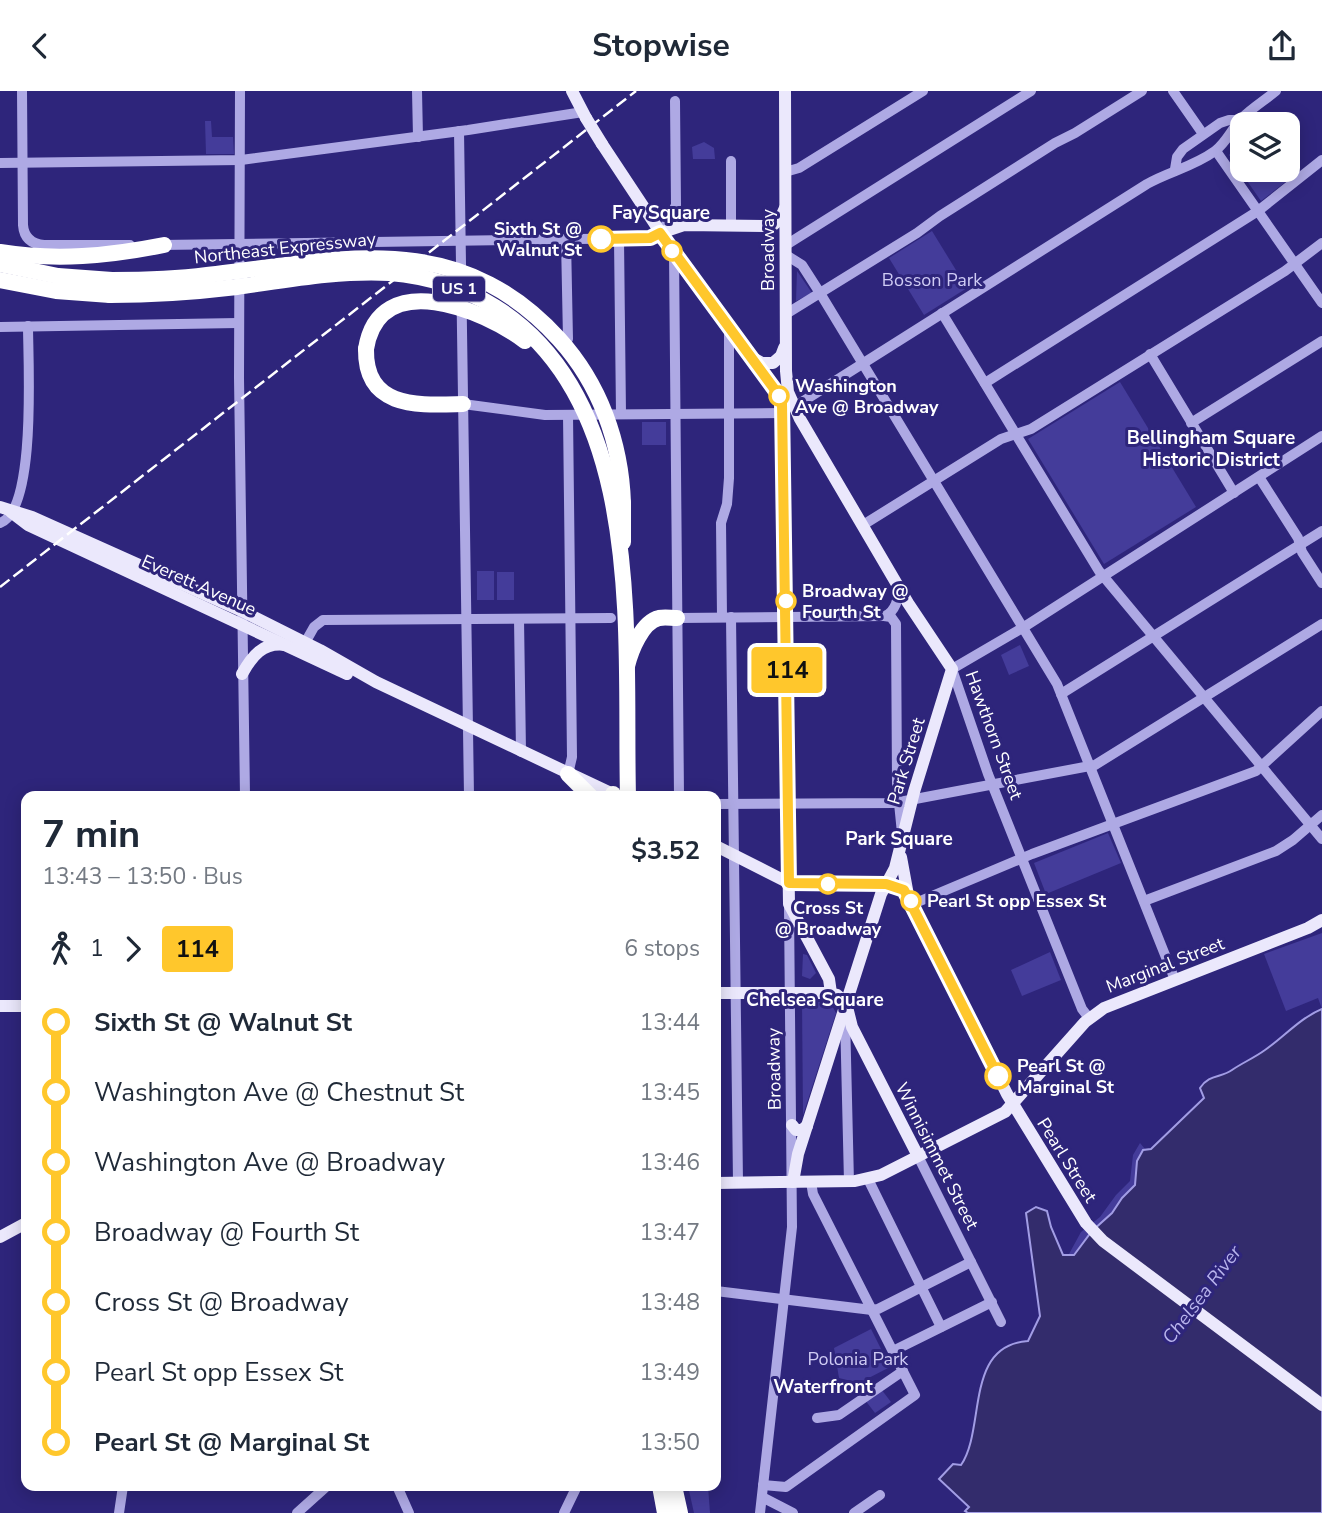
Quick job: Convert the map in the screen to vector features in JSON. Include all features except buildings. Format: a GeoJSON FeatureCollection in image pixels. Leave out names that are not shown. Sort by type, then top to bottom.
{"type":"FeatureCollection","features":[{"type":"Feature","properties":{"kind":"highway"},"geometry":{"type":"LineString","coordinates":[[0,252],[41,257],[82,257],[124,253],[164,244]]}},
{"type":"Feature","properties":{"kind":"highway","name":"Northeast Expressway"},"geometry":{"type":"LineString","coordinates":[[0,264],[111,287],[337,258],[385,257],[426,262],[466,275],[498,290],[529,311],[560,340],[585,374],[602,406],[616,447],[623,496],[626,682],[619,791]]}},
{"type":"Feature","properties":{"kind":"highway","name":"Northeast Expressway"},"geometry":{"type":"LineString","coordinates":[[0,280],[37,288],[111,287],[184,293],[349,274],[402,275],[454,287],[491,304],[523,327],[556,363],[579,398],[594,434],[618,539],[625,605],[619,791]]}},
{"type":"Feature","properties":{"kind":"highway"},"geometry":{"type":"LineString","coordinates":[[0,286],[37,288]]}},
{"type":"Feature","properties":{"kind":"highway"},"geometry":{"type":"LineString","coordinates":[[463,404],[414,405],[394,399],[381,390],[373,380],[366,349],[372,328],[386,312],[407,303],[425,302],[463,309],[493,321],[556,363]]}},
{"type":"Feature","properties":{"kind":"highway"},"geometry":{"type":"LineString","coordinates":[[626,682],[629,657],[647,627],[657,619],[677,618]]}},
{"type":"Feature","properties":{"kind":"highway"},"geometry":{"type":"LineString","coordinates":[[568,774],[585,791]]}},
{"type":"Feature","properties":{"kind":"highway"},"geometry":{"type":"LineString","coordinates":[[660,1491],[665,1513]]}},
{"type":"Feature","properties":{"kind":"highway"},"geometry":{"type":"LineString","coordinates":[[675,1491],[680,1513]]}},
{"type":"Feature","properties":{"kind":"highway"},"geometry":{"type":"LineString","coordinates":[[684,1491],[688,1513]]}},
{"type":"Feature","properties":{"kind":"main road"},"geometry":{"type":"LineString","coordinates":[[572,91],[602,144],[660,233],[789,410]]}},
{"type":"Feature","properties":{"kind":"main road","name":"Broadway"},"geometry":{"type":"LineString","coordinates":[[785,91],[786,382],[789,410],[786,617],[789,904]]}},
{"type":"Feature","properties":{"kind":"main road"},"geometry":{"type":"LineString","coordinates":[[660,233],[679,226],[772,226],[780,219],[785,205]]}},
{"type":"Feature","properties":{"kind":"main road"},"geometry":{"type":"LineString","coordinates":[[772,226],[780,234],[786,250]]}},
{"type":"Feature","properties":{"kind":"main road"},"geometry":{"type":"LineString","coordinates":[[749,355],[762,363],[773,363],[781,356],[786,340]]}},
{"type":"Feature","properties":{"kind":"main road","name":"Hawthorn Street"},"geometry":{"type":"LineString","coordinates":[[789,410],[952,669]]}},
{"type":"Feature","properties":{"kind":"main road","name":"Everett Avenue"},"geometry":{"type":"LineString","coordinates":[[5,509],[28,515],[467,727],[607,791]]}},
{"type":"Feature","properties":{"kind":"main road","name":"Everett Avenue"},"geometry":{"type":"LineString","coordinates":[[242,617],[285,645],[303,647]]}},
{"type":"Feature","properties":{"kind":"main road"},"geometry":{"type":"LineString","coordinates":[[242,674],[258,652],[270,645],[285,645]]}},
{"type":"Feature","properties":{"kind":"main road","name":"Park Street"},"geometry":{"type":"LineString","coordinates":[[793,1182],[796,1161],[881,894],[895,868],[902,840],[905,801],[917,783],[952,669]]}},
{"type":"Feature","properties":{"kind":"main road","name":"Pearl Street"},"geometry":{"type":"LineString","coordinates":[[902,840],[902,869],[910,899],[1013,1104],[1082,1217],[1100,1238],[1322,1405]]}},
{"type":"Feature","properties":{"kind":"main road"},"geometry":{"type":"LineString","coordinates":[[721,849],[789,883],[886,884],[898,886],[910,899]]}},
{"type":"Feature","properties":{"kind":"main road"},"geometry":{"type":"LineString","coordinates":[[789,904],[829,979],[831,993]]}},
{"type":"Feature","properties":{"kind":"main road","name":"Marginal Street"},"geometry":{"type":"LineString","coordinates":[[721,1184],[849,1182],[869,1179],[989,1121],[1013,1104],[1089,1019],[1109,1006],[1322,921]]}},
{"type":"Feature","properties":{"kind":"main road"},"geometry":{"type":"LineString","coordinates":[[721,993],[831,993],[846,1003]]}},
{"type":"Feature","properties":{"kind":"main road","name":"Winnisimmet Street"},"geometry":{"type":"LineString","coordinates":[[846,1003],[852,1027],[918,1156]]}},
{"type":"Feature","properties":{"kind":"main road"},"geometry":{"type":"LineString","coordinates":[[0,1006],[21,1006]]}},
{"type":"Feature","properties":{"kind":"main road"},"geometry":{"type":"LineString","coordinates":[[792,1125],[796,1130],[802,1131],[807,1126]]}},
{"type":"Feature","properties":{"kind":"main road"},"geometry":{"type":"LineString","coordinates":[[0,1237],[21,1226]]}},
{"type":"Feature","properties":{"kind":"street"},"geometry":{"type":"LineString","coordinates":[[22,91],[23,229],[28,239],[44,245],[650,238],[660,233],[670,220],[676,200],[675,101]]}},
{"type":"Feature","properties":{"kind":"street"},"geometry":{"type":"LineString","coordinates":[[240,91],[238,323],[245,791]]}},
{"type":"Feature","properties":{"kind":"street"},"geometry":{"type":"LineString","coordinates":[[417,91],[418,137]]}},
{"type":"Feature","properties":{"kind":"street"},"geometry":{"type":"LineString","coordinates":[[785,172],[799,169],[922,91]]}},
{"type":"Feature","properties":{"kind":"street"},"geometry":{"type":"LineString","coordinates":[[1031,91],[786,250],[802,265],[864,362],[1061,694],[1175,980]]}},
{"type":"Feature","properties":{"kind":"street"},"geometry":{"type":"LineString","coordinates":[[786,314],[1142,91]]}},
{"type":"Feature","properties":{"kind":"street"},"geometry":{"type":"LineString","coordinates":[[1173,91],[1203,134]]}},
{"type":"Feature","properties":{"kind":"street"},"geometry":{"type":"LineString","coordinates":[[1250,112],[1276,91]]}},
{"type":"Feature","properties":{"kind":"street"},"geometry":{"type":"LineString","coordinates":[[0,163],[241,160],[585,115]]}},
{"type":"Feature","properties":{"kind":"street"},"geometry":{"type":"LineString","coordinates":[[1175,169],[1181,151],[1203,134],[1224,121],[1230,121]]}},
{"type":"Feature","properties":{"kind":"street"},"geometry":{"type":"LineString","coordinates":[[459,131],[469,791]]}},
{"type":"Feature","properties":{"kind":"street"},"geometry":{"type":"LineString","coordinates":[[463,404],[530,414],[568,415],[789,410],[1147,184],[1175,169],[1187,168],[1216,151],[1230,135]]}},
{"type":"Feature","properties":{"kind":"street"},"geometry":{"type":"LineString","coordinates":[[1216,151],[1322,303]]}},
{"type":"Feature","properties":{"kind":"street"},"geometry":{"type":"LineString","coordinates":[[985,383],[1258,211],[1322,160]]}},
{"type":"Feature","properties":{"kind":"street"},"geometry":{"type":"LineString","coordinates":[[731,161],[731,226]]}},
{"type":"Feature","properties":{"kind":"street"},"geometry":{"type":"LineString","coordinates":[[619,239],[621,414]]}},
{"type":"Feature","properties":{"kind":"street"},"geometry":{"type":"LineString","coordinates":[[566,240],[568,339]]}},
{"type":"Feature","properties":{"kind":"street"},"geometry":{"type":"LineString","coordinates":[[863,525],[1000,439],[1031,429],[1295,264],[1322,243]]}},
{"type":"Feature","properties":{"kind":"street"},"geometry":{"type":"LineString","coordinates":[[674,253],[679,791]]}},
{"type":"Feature","properties":{"kind":"street"},"geometry":{"type":"LineString","coordinates":[[942,313],[1103,576],[1322,839]]}},
{"type":"Feature","properties":{"kind":"street"},"geometry":{"type":"LineString","coordinates":[[0,327],[238,323]]}},
{"type":"Feature","properties":{"kind":"street"},"geometry":{"type":"LineString","coordinates":[[0,523],[5,521],[5,509],[24,474],[28,451],[28,327]]}},
{"type":"Feature","properties":{"kind":"street"},"geometry":{"type":"LineString","coordinates":[[729,328],[729,478],[727,504],[721,523],[733,804],[738,1183]]}},
{"type":"Feature","properties":{"kind":"street"},"geometry":{"type":"LineString","coordinates":[[1191,423],[1322,341]]}},
{"type":"Feature","properties":{"kind":"street"},"geometry":{"type":"LineString","coordinates":[[1150,354],[1234,493]]}},
{"type":"Feature","properties":{"kind":"street"},"geometry":{"type":"LineString","coordinates":[[568,415],[572,757],[568,774]]}},
{"type":"Feature","properties":{"kind":"street"},"geometry":{"type":"LineString","coordinates":[[952,669],[1024,628],[1322,436]]}},
{"type":"Feature","properties":{"kind":"street"},"geometry":{"type":"LineString","coordinates":[[1259,477],[1298,538],[1301,552],[1322,583]]}},
{"type":"Feature","properties":{"kind":"street"},"geometry":{"type":"LineString","coordinates":[[1061,694],[1322,531]]}},
{"type":"Feature","properties":{"kind":"street"},"geometry":{"type":"LineString","coordinates":[[883,616],[889,614],[895,606],[899,588]]}},
{"type":"Feature","properties":{"kind":"street"},"geometry":{"type":"LineString","coordinates":[[905,801],[897,783],[896,624],[898,617],[905,613],[919,620]]}},
{"type":"Feature","properties":{"kind":"street"},"geometry":{"type":"LineString","coordinates":[[677,618],[883,616],[891,617],[896,624]]}},
{"type":"Feature","properties":{"kind":"street"},"geometry":{"type":"LineString","coordinates":[[303,647],[314,627],[323,620],[611,618]]}},
{"type":"Feature","properties":{"kind":"street"},"geometry":{"type":"LineString","coordinates":[[519,619],[521,752]]}},
{"type":"Feature","properties":{"kind":"street"},"geometry":{"type":"LineString","coordinates":[[721,804],[905,801],[1098,764],[1322,624]]}},
{"type":"Feature","properties":{"kind":"street","name":"Hawthorn Street"},"geometry":{"type":"LineString","coordinates":[[952,669],[993,785],[1082,1009],[1089,1019]]}},
{"type":"Feature","properties":{"kind":"street"},"geometry":{"type":"LineString","coordinates":[[910,899],[1263,767],[1322,711]]}},
{"type":"Feature","properties":{"kind":"street"},"geometry":{"type":"LineString","coordinates":[[897,783],[905,789],[917,783]]}},
{"type":"Feature","properties":{"kind":"street"},"geometry":{"type":"LineString","coordinates":[[1144,901],[1276,851],[1322,815]]}},
{"type":"Feature","properties":{"kind":"street","name":"Broadway"},"geometry":{"type":"LineString","coordinates":[[760,1513],[791,1243],[793,1182],[789,904]]}},
{"type":"Feature","properties":{"kind":"street"},"geometry":{"type":"LineString","coordinates":[[846,1003],[844,1038],[849,1182]]}},
{"type":"Feature","properties":{"kind":"street","name":"Winnisimmet Street"},"geometry":{"type":"LineString","coordinates":[[918,1156],[1002,1322]]}},
{"type":"Feature","properties":{"kind":"street"},"geometry":{"type":"LineString","coordinates":[[869,1179],[941,1327]]}},
{"type":"Feature","properties":{"kind":"street"},"geometry":{"type":"LineString","coordinates":[[763,1485],[786,1487],[915,1395],[813,1195],[811,1182]]}},
{"type":"Feature","properties":{"kind":"street"},"geometry":{"type":"LineString","coordinates":[[721,1292],[872,1310],[971,1262]]}},
{"type":"Feature","properties":{"kind":"street"},"geometry":{"type":"LineString","coordinates":[[892,1351],[992,1302]]}},
{"type":"Feature","properties":{"kind":"street"},"geometry":{"type":"LineString","coordinates":[[817,1418],[839,1415],[903,1371]]}},
{"type":"Feature","properties":{"kind":"street"},"geometry":{"type":"LineString","coordinates":[[119,1513],[122,1491]]}},
{"type":"Feature","properties":{"kind":"street"},"geometry":{"type":"LineString","coordinates":[[297,1513],[321,1491]]}},
{"type":"Feature","properties":{"kind":"street"},"geometry":{"type":"LineString","coordinates":[[399,1491],[409,1513]]}},
{"type":"Feature","properties":{"kind":"street"},"geometry":{"type":"LineString","coordinates":[[564,1513],[575,1491]]}},
{"type":"Feature","properties":{"kind":"street"},"geometry":{"type":"LineString","coordinates":[[655,1513],[658,1491]]}},
{"type":"Feature","properties":{"kind":"street"},"geometry":{"type":"LineString","coordinates":[[854,1513],[880,1495]]}},
{"type":"Feature","properties":{"kind":"street"},"geometry":{"type":"LineString","coordinates":[[762,1497],[793,1513]]}},
{"type":"Feature","properties":{"kind":"green space"},"geometry":{"type":"Polygon","coordinates":[[[205,121],[211,121],[212,137],[233,137],[234,154],[206,154],[205,121]]]}},
{"type":"Feature","properties":{"kind":"green space"},"geometry":{"type":"Polygon","coordinates":[[[704,142],[714,148],[715,159],[693,159],[692,147],[704,142]]]}},
{"type":"Feature","properties":{"kind":"green space"},"geometry":{"type":"Polygon","coordinates":[[[1248,182],[1285,182],[1261,201],[1248,182]]]}},
{"type":"Feature","properties":{"kind":"green space","name":"Bosson Park"},"geometry":{"type":"Polygon","coordinates":[[[932,231],[967,288],[924,315],[889,258],[932,231]]]}},
{"type":"Feature","properties":{"kind":"green space"},"geometry":{"type":"Polygon","coordinates":[[[797,271],[812,293],[796,301],[797,271]]]}},
{"type":"Feature","properties":{"kind":"green space"},"geometry":{"type":"Polygon","coordinates":[[[1120,382],[1196,507],[1104,564],[1028,439],[1120,382]]]}},
{"type":"Feature","properties":{"kind":"green space"},"geometry":{"type":"Polygon","coordinates":[[[642,422],[666,422],[666,445],[642,445],[642,422]]]}},
{"type":"Feature","properties":{"kind":"green space"},"geometry":{"type":"Polygon","coordinates":[[[477,571],[494,571],[494,600],[477,600],[477,571]]]}},
{"type":"Feature","properties":{"kind":"green space"},"geometry":{"type":"Polygon","coordinates":[[[497,572],[514,572],[514,600],[497,600],[497,572]]]}},
{"type":"Feature","properties":{"kind":"green space"},"geometry":{"type":"Polygon","coordinates":[[[1020,645],[1029,666],[1009,675],[1001,655],[1020,645]]]}},
{"type":"Feature","properties":{"kind":"green space"},"geometry":{"type":"Polygon","coordinates":[[[1108,833],[1121,863],[1046,894],[1034,863],[1108,833]]]}},
{"type":"Feature","properties":{"kind":"green space"},"geometry":{"type":"Polygon","coordinates":[[[1322,933],[1322,1009],[1318,998],[1286,1011],[1264,954],[1322,933]]]}},
{"type":"Feature","properties":{"kind":"green space"},"geometry":{"type":"Polygon","coordinates":[[[1050,952],[1061,980],[1022,996],[1011,970],[1050,952]]]}},
{"type":"Feature","properties":{"kind":"green space"},"geometry":{"type":"Polygon","coordinates":[[[803,954],[807,955],[816,973],[810,979],[802,976],[803,954]]]}},
{"type":"Feature","properties":{"kind":"green space"},"geometry":{"type":"Polygon","coordinates":[[[802,1002],[830,1002],[836,1013],[803,1115],[802,1002]]]}},
{"type":"Feature","properties":{"kind":"green space"},"geometry":{"type":"Polygon","coordinates":[[[1140,1143],[1145,1149],[1137,1161],[1135,1185],[1073,1255],[1069,1254],[1081,1232],[1100,1217],[1130,1181],[1133,1155],[1140,1143]]]}},
{"type":"Feature","properties":{"kind":"green space","name":"Polonia Park"},"geometry":{"type":"Polygon","coordinates":[[[871,1329],[890,1367],[859,1383],[839,1378],[834,1348],[871,1329]]]}},
{"type":"Feature","properties":{"kind":"green space"},"geometry":{"type":"Polygon","coordinates":[[[881,1389],[891,1402],[875,1413],[865,1400],[881,1389]]]}},
{"type":"Feature","properties":{"kind":"green space"},"geometry":{"type":"Polygon","coordinates":[[[689,1491],[708,1491],[710,1513],[694,1513],[689,1491]]]}},
{"type":"Feature","properties":{"kind":"water","name":"Chelsea River"},"geometry":{"type":"Polygon","coordinates":[[[1322,1009],[1322,1513],[965,1511],[969,1507],[939,1479],[953,1464],[961,1465],[973,1431],[985,1373],[994,1357],[1008,1346],[1028,1341],[1040,1316],[1026,1213],[1036,1207],[1047,1211],[1063,1255],[1074,1255],[1092,1231],[1112,1213],[1135,1185],[1137,1161],[1143,1150],[1151,1149],[1204,1098],[1200,1088],[1204,1084],[1261,1053],[1299,1022],[1322,1009]]]}},
{"type":"Feature","properties":{"kind":"railway"},"geometry":{"type":"LineString","coordinates":[[0,587],[636,91]]}},
{"type":"Feature","properties":{"kind":"bus line","name":"114"},"geometry":{"type":"LineString","coordinates":[[601,239],[650,238],[660,233],[781,399],[784,413],[789,883],[886,884],[904,890],[998,1076]]}},
{"type":"Feature","properties":{"kind":"place","name":"Sixth St @ Walnut St"},"geometry":{"type":"Point","coordinates":[601,239]}},
{"type":"Feature","properties":{"kind":"place","name":"Washington Ave @ Broadway"},"geometry":{"type":"Point","coordinates":[779,396]}},
{"type":"Feature","properties":{"kind":"place","name":"Broadway @ Fourth St"},"geometry":{"type":"Point","coordinates":[786,601]}},
{"type":"Feature","properties":{"kind":"place","name":"Cross St @ Broadway"},"geometry":{"type":"Point","coordinates":[828,884]}},
{"type":"Feature","properties":{"kind":"place","name":"Pearl St opp Essex St"},"geometry":{"type":"Point","coordinates":[911,901]}},
{"type":"Feature","properties":{"kind":"place","name":"Pearl St @ Marginal St"},"geometry":{"type":"Point","coordinates":[998,1076]}},
{"type":"Feature","properties":{"kind":"district","name":"Fay Square"},"geometry":{"type":"Point","coordinates":[661,213]}},
{"type":"Feature","properties":{"kind":"district","name":"Bellingham Square Historic District"},"geometry":{"type":"Point","coordinates":[1211,449]}},
{"type":"Feature","properties":{"kind":"district","name":"Park Square"},"geometry":{"type":"Point","coordinates":[899,839]}},
{"type":"Feature","properties":{"kind":"district","name":"Chelsea Square"},"geometry":{"type":"Point","coordinates":[815,1000]}},
{"type":"Feature","properties":{"kind":"district","name":"Waterfront"},"geometry":{"type":"Point","coordinates":[823,1387]}}]}
